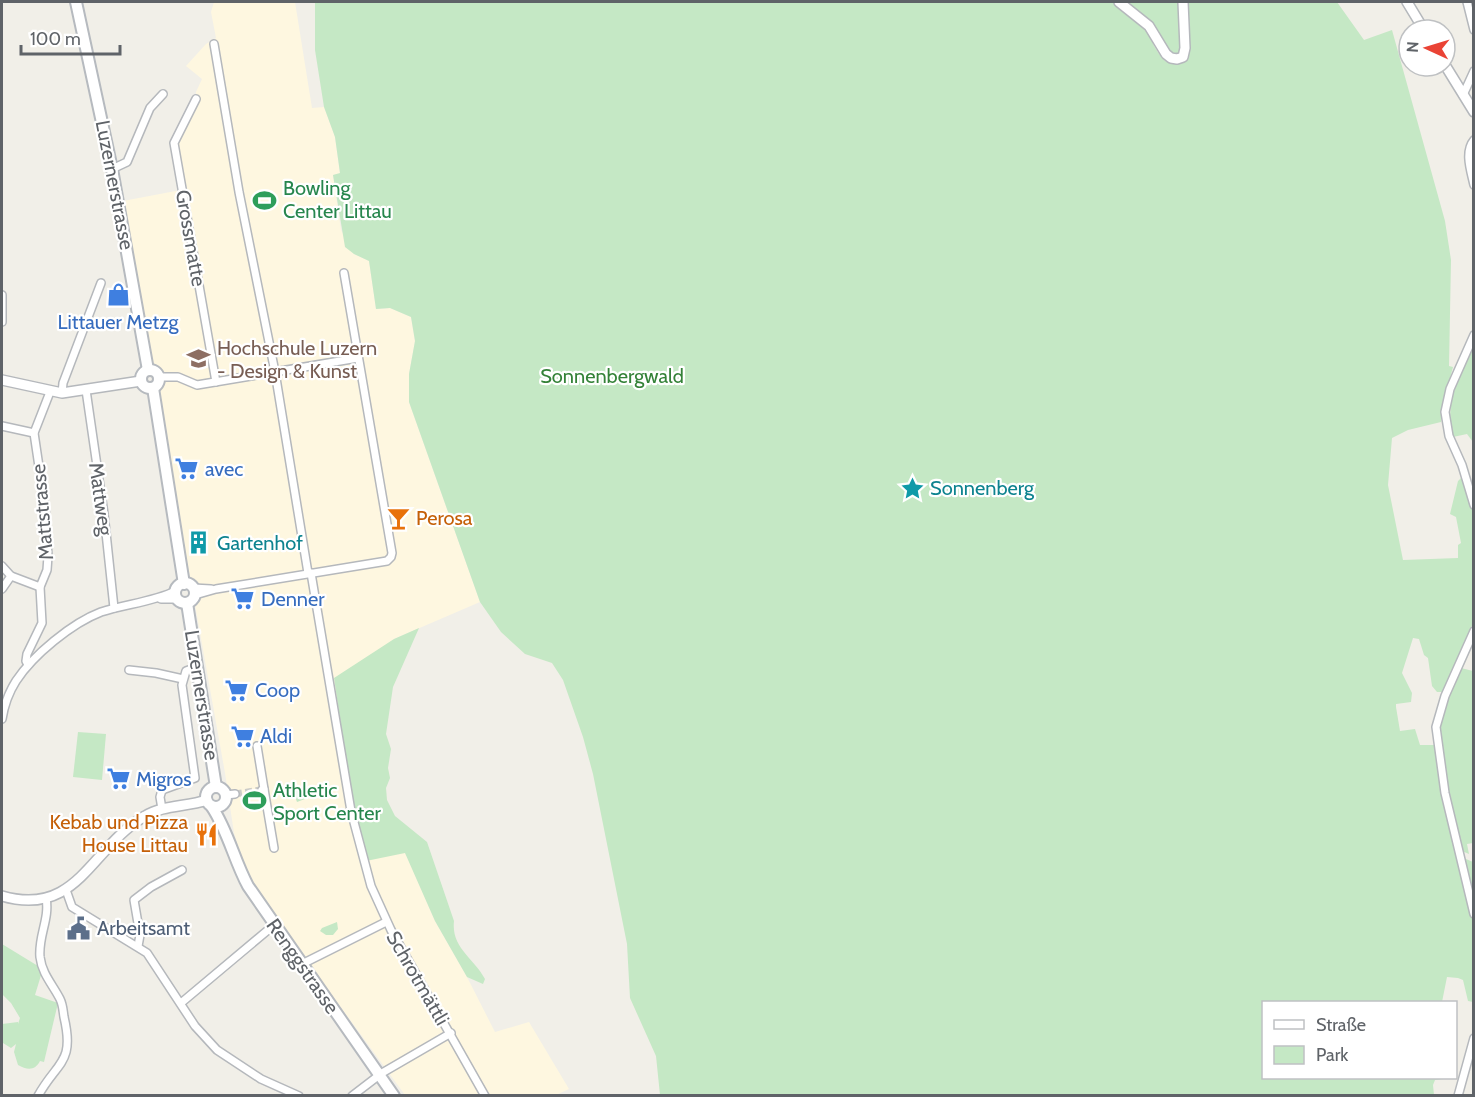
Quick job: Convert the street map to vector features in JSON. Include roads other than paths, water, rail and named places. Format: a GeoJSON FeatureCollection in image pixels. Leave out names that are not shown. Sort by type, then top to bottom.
{"type":"FeatureCollection","features":[{"type":"Feature","properties":{"kind":"main road","name":"Luzernerstrasse"},"geometry":{"type":"LineString","coordinates":[[76,2],[112,169],[148,370]]}},
{"type":"Feature","properties":{"kind":"main road"},"geometry":{"type":"LineString","coordinates":[[148,370],[157,372],[159,378],[158,385],[153,388],[144,387],[141,375],[148,370]]}},
{"type":"Feature","properties":{"kind":"main road","name":"Luzernerstrasse"},"geometry":{"type":"LineString","coordinates":[[153,388],[216,788]]}},
{"type":"Feature","properties":{"kind":"main road"},"geometry":{"type":"LineString","coordinates":[[221,788],[229,797],[219,807],[209,803],[209,790],[221,788]]}},
{"type":"Feature","properties":{"kind":"main road","name":"Renggstrasse"},"geometry":{"type":"LineString","coordinates":[[225,831],[229,797]]}},
{"type":"Feature","properties":{"kind":"main road","name":"Renggstrasse"},"geometry":{"type":"LineString","coordinates":[[209,803],[225,831],[242,874],[274,925],[394,1095]]}},
{"type":"Feature","properties":{"kind":"street"},"geometry":{"type":"LineString","coordinates":[[1119,2],[1149,26],[1166,54],[1177,59],[1183,57],[1185,48],[1183,2]]}},
{"type":"Feature","properties":{"kind":"street"},"geometry":{"type":"LineString","coordinates":[[1407,2],[1417,18]]}},
{"type":"Feature","properties":{"kind":"street"},"geometry":{"type":"LineString","coordinates":[[1467,2],[1473,30]]}},
{"type":"Feature","properties":{"kind":"street"},"geometry":{"type":"LineString","coordinates":[[214,44],[309,573]]}},
{"type":"Feature","properties":{"kind":"street"},"geometry":{"type":"LineString","coordinates":[[1463,95],[1473,71]]}},
{"type":"Feature","properties":{"kind":"street"},"geometry":{"type":"LineString","coordinates":[[1453,78],[1473,112]]}},
{"type":"Feature","properties":{"kind":"street"},"geometry":{"type":"LineString","coordinates":[[112,169],[127,162],[150,108],[163,94]]}},
{"type":"Feature","properties":{"kind":"street","name":"Grossmatte"},"geometry":{"type":"LineString","coordinates":[[196,99],[174,143],[216,382]]}},
{"type":"Feature","properties":{"kind":"street"},"geometry":{"type":"LineString","coordinates":[[1473,140],[1469,148],[1473,185]]}},
{"type":"Feature","properties":{"kind":"street"},"geometry":{"type":"LineString","coordinates":[[2,719],[6,701],[15,682],[28,665],[69,629],[97,614],[185,593],[387,561],[391,557],[344,273]]}},
{"type":"Feature","properties":{"kind":"street"},"geometry":{"type":"LineString","coordinates":[[62,393],[66,375],[100,283]]}},
{"type":"Feature","properties":{"kind":"street"},"geometry":{"type":"LineString","coordinates":[[2,295],[2,322]]}},
{"type":"Feature","properties":{"kind":"street"},"geometry":{"type":"LineString","coordinates":[[1473,335],[1450,388],[1445,412],[1449,436],[1462,465],[1473,505]]}},
{"type":"Feature","properties":{"kind":"street"},"geometry":{"type":"LineString","coordinates":[[159,378],[172,376],[197,385],[358,358]]}},
{"type":"Feature","properties":{"kind":"street"},"geometry":{"type":"LineString","coordinates":[[2,380],[62,393],[141,381]]}},
{"type":"Feature","properties":{"kind":"street","name":"Mattweg"},"geometry":{"type":"LineString","coordinates":[[86,390],[104,514],[114,609]]}},
{"type":"Feature","properties":{"kind":"street","name":"Mattstrasse"},"geometry":{"type":"LineString","coordinates":[[28,665],[27,654],[42,623],[40,587],[47,570],[48,556],[45,507],[34,433],[50,392]]}},
{"type":"Feature","properties":{"kind":"street"},"geometry":{"type":"LineString","coordinates":[[2,426],[34,433]]}},
{"type":"Feature","properties":{"kind":"street"},"geometry":{"type":"LineString","coordinates":[[2,566],[11,576],[40,587]]}},
{"type":"Feature","properties":{"kind":"street","name":"Schrotmättli"},"geometry":{"type":"LineString","coordinates":[[309,573],[351,811],[371,886],[386,922],[486,1095]]}},
{"type":"Feature","properties":{"kind":"street"},"geometry":{"type":"LineString","coordinates":[[2,589],[11,576]]}},
{"type":"Feature","properties":{"kind":"street"},"geometry":{"type":"LineString","coordinates":[[1473,631],[1444,696],[1436,727],[1445,793],[1473,914]]}},
{"type":"Feature","properties":{"kind":"street"},"geometry":{"type":"LineString","coordinates":[[162,809],[160,797],[162,790],[195,778],[183,679],[188,669],[197,667]]}},
{"type":"Feature","properties":{"kind":"street"},"geometry":{"type":"LineString","coordinates":[[129,670],[183,679]]}},
{"type":"Feature","properties":{"kind":"street"},"geometry":{"type":"LineString","coordinates":[[257,746],[262,790],[274,848]]}},
{"type":"Feature","properties":{"kind":"street"},"geometry":{"type":"LineString","coordinates":[[2,896],[27,900],[46,898],[66,890],[127,828],[146,815],[162,809],[209,803]]}},
{"type":"Feature","properties":{"kind":"street"},"geometry":{"type":"LineString","coordinates":[[138,946],[140,935],[134,900],[151,886],[182,870]]}},
{"type":"Feature","properties":{"kind":"street"},"geometry":{"type":"LineString","coordinates":[[66,890],[71,906],[147,953],[199,1032],[217,1050],[261,1078],[299,1095]]}},
{"type":"Feature","properties":{"kind":"street"},"geometry":{"type":"LineString","coordinates":[[38,1095],[63,1061],[68,1038],[68,1027],[61,1000],[48,979],[40,959],[48,909],[46,898]]}},
{"type":"Feature","properties":{"kind":"street","name":"Schrotmättli"},"geometry":{"type":"LineString","coordinates":[[302,964],[386,922]]}},
{"type":"Feature","properties":{"kind":"street"},"geometry":{"type":"LineString","coordinates":[[181,1003],[274,925]]}},
{"type":"Feature","properties":{"kind":"street","name":"Schrotmättli"},"geometry":{"type":"LineString","coordinates":[[352,1095],[379,1075],[451,1034]]}},
{"type":"Feature","properties":{"kind":"street"},"geometry":{"type":"LineString","coordinates":[[1458,1095],[1473,1038]]}},
{"type":"Feature","properties":{"kind":"tunnel"},"geometry":{"type":"LineString","coordinates":[[235,794],[260,790]]}},
{"type":"Feature","properties":{"kind":"place","name":"Bowling Center Littau"},"geometry":{"type":"Point","coordinates":[265,200]}},
{"type":"Feature","properties":{"kind":"place","name":"Littauer Metzg"},"geometry":{"type":"Point","coordinates":[118,295]}},
{"type":"Feature","properties":{"kind":"place","name":"Hochschule Luzern - Design & Kunst"},"geometry":{"type":"Point","coordinates":[199,359]}},
{"type":"Feature","properties":{"kind":"place","name":"avec"},"geometry":{"type":"Point","coordinates":[187,469]}},
{"type":"Feature","properties":{"kind":"place","name":"Sonnenberg"},"geometry":{"type":"Point","coordinates":[912,488]}},
{"type":"Feature","properties":{"kind":"place","name":"Perosa"},"geometry":{"type":"Point","coordinates":[398,518]}},
{"type":"Feature","properties":{"kind":"place","name":"Gartenhof"},"geometry":{"type":"Point","coordinates":[199,543]}},
{"type":"Feature","properties":{"kind":"place","name":"Denner"},"geometry":{"type":"Point","coordinates":[243,599]}},
{"type":"Feature","properties":{"kind":"place","name":"Coop"},"geometry":{"type":"Point","coordinates":[237,690]}},
{"type":"Feature","properties":{"kind":"place","name":"Aldi"},"geometry":{"type":"Point","coordinates":[242,736]}},
{"type":"Feature","properties":{"kind":"place","name":"Migros"},"geometry":{"type":"Point","coordinates":[118,779]}},
{"type":"Feature","properties":{"kind":"place","name":"Athletic Sport Center"},"geometry":{"type":"Point","coordinates":[255,801]}},
{"type":"Feature","properties":{"kind":"place","name":"Kebab und Pizza House Littau"},"geometry":{"type":"Point","coordinates":[206,834]}},
{"type":"Feature","properties":{"kind":"place","name":"Arbeitsamt"},"geometry":{"type":"Point","coordinates":[79,928]}},
{"type":"Feature","properties":{"kind":"park label","name":"Sonnenbergwald"},"geometry":{"type":"Point","coordinates":[612,376]}}]}
